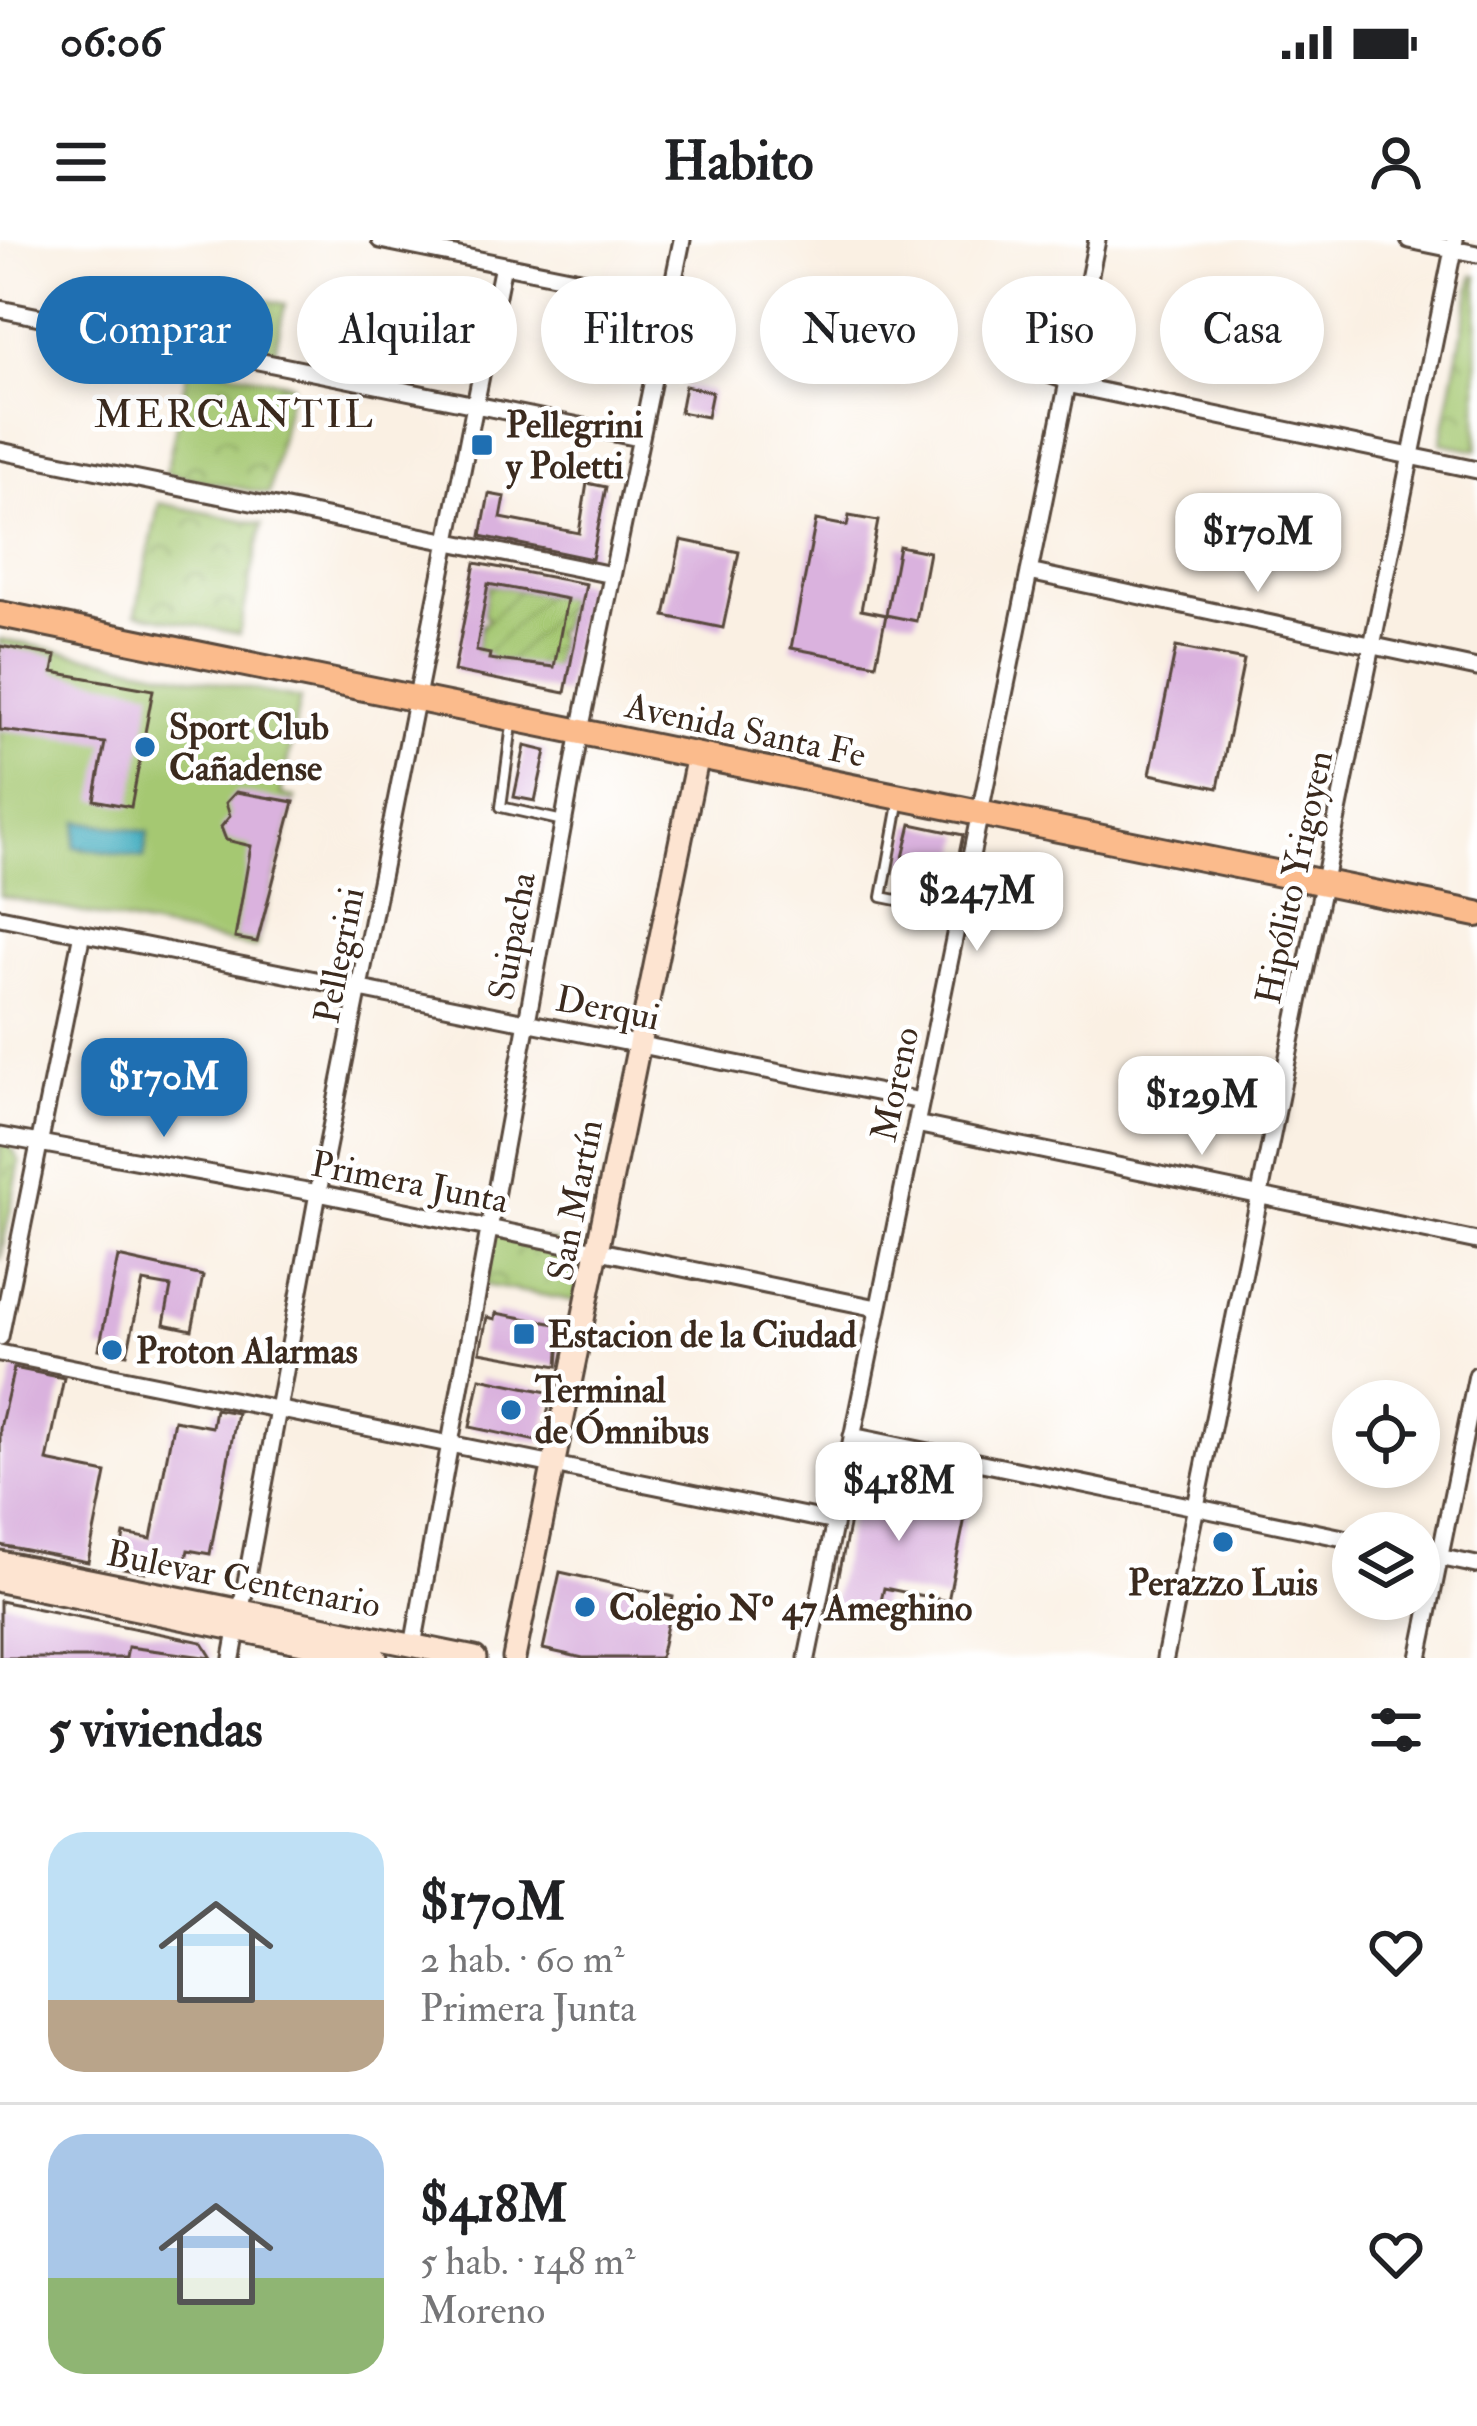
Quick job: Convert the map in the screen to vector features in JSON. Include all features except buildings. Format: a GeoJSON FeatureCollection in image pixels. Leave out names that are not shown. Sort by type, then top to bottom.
{"type":"FeatureCollection","features":[{"type":"Feature","properties":{"kind":"main road","name":"Avenida Santa Fe"},"geometry":{"type":"LineString","coordinates":[[0,614],[1477,914]]}},
{"type":"Feature","properties":{"kind":"main road","name":"San Martín"},"geometry":{"type":"LineString","coordinates":[[514,1658],[698,755]]}},
{"type":"Feature","properties":{"kind":"main road","name":"Bulevar Centenario"},"geometry":{"type":"LineString","coordinates":[[0,1562],[376,1658]]}},
{"type":"Feature","properties":{"kind":"main road","name":"Bulevar Centenario"},"geometry":{"type":"LineString","coordinates":[[0,1581],[475,1658]]}},
{"type":"Feature","properties":{"kind":"street"},"geometry":{"type":"LineString","coordinates":[[380,240],[558,276]]}},
{"type":"Feature","properties":{"kind":"street","name":"Suipacha"},"geometry":{"type":"LineString","coordinates":[[674,276],[682,240]]}},
{"type":"Feature","properties":{"kind":"street","name":"Moreno"},"geometry":{"type":"LineString","coordinates":[[1090,276],[1097,240]]}},
{"type":"Feature","properties":{"kind":"street"},"geometry":{"type":"LineString","coordinates":[[1409,240],[1454,244],[1477,254]]}},
{"type":"Feature","properties":{"kind":"street","name":"Hipólito Yrigoyen"},"geometry":{"type":"LineString","coordinates":[[1166,1658],[1454,244]]}},
{"type":"Feature","properties":{"kind":"street","name":"Pellegrini"},"geometry":{"type":"LineString","coordinates":[[232,1658],[318,1192],[363,989],[503,265]]}},
{"type":"Feature","properties":{"kind":"street"},"geometry":{"type":"LineString","coordinates":[[0,309],[640,438]]}},
{"type":"Feature","properties":{"kind":"street","name":"Suipacha"},"geometry":{"type":"LineString","coordinates":[[413,1646],[563,821],[651,384]]}},
{"type":"Feature","properties":{"kind":"street"},"geometry":{"type":"LineString","coordinates":[[1067,384],[1477,470]]}},
{"type":"Feature","properties":{"kind":"street","name":"Moreno"},"geometry":{"type":"LineString","coordinates":[[807,1658],[1067,384]]}},
{"type":"Feature","properties":{"kind":"street"},"geometry":{"type":"LineString","coordinates":[[0,451],[612,575]]}},
{"type":"Feature","properties":{"kind":"street"},"geometry":{"type":"LineString","coordinates":[[1029,572],[1477,668]]}},
{"type":"Feature","properties":{"kind":"street","name":"Derqui"},"geometry":{"type":"LineString","coordinates":[[0,916],[921,1101]]}},
{"type":"Feature","properties":{"kind":"street"},"geometry":{"type":"LineString","coordinates":[[0,1337],[82,933]]}},
{"type":"Feature","properties":{"kind":"street"},"geometry":{"type":"LineString","coordinates":[[916,1124],[1477,1240]]}},
{"type":"Feature","properties":{"kind":"street","name":"Primera Junta"},"geometry":{"type":"LineString","coordinates":[[0,1136],[318,1192],[877,1308]]}},
{"type":"Feature","properties":{"kind":"street"},"geometry":{"type":"LineString","coordinates":[[0,1353],[835,1522]]}},
{"type":"Feature","properties":{"kind":"street"},"geometry":{"type":"LineString","coordinates":[[1477,1376],[1440,1558],[1477,1565]]}},
{"type":"Feature","properties":{"kind":"street"},"geometry":{"type":"LineString","coordinates":[[852,1436],[1332,1536]]}},
{"type":"Feature","properties":{"kind":"street"},"geometry":{"type":"LineString","coordinates":[[1419,1658],[1427,1620]]}},
{"type":"Feature","properties":{"kind":"lane"},"geometry":{"type":"LineString","coordinates":[[512,718],[501,807],[563,821]]}},
{"type":"Feature","properties":{"kind":"lane"},"geometry":{"type":"LineString","coordinates":[[901,797],[882,897],[959,913]]}},
{"type":"Feature","properties":{"kind":"green space"},"geometry":{"type":"Polygon","coordinates":[[[1473,276],[1477,276],[1477,450],[1441,443],[1473,276]]]}},
{"type":"Feature","properties":{"kind":"green space"},"geometry":{"type":"Polygon","coordinates":[[[273,301],[285,304],[273,355],[273,301]]]}},
{"type":"Feature","properties":{"kind":"green space"},"geometry":{"type":"Polygon","coordinates":[[[273,380],[292,384],[269,494],[166,473],[185,384],[273,384],[273,380]]]}},
{"type":"Feature","properties":{"kind":"green space"},"geometry":{"type":"Polygon","coordinates":[[[159,503],[262,524],[239,634],[136,613],[159,503]]]}},
{"type":"Feature","properties":{"kind":"green space"},"geometry":{"type":"Polygon","coordinates":[[[488,584],[567,599],[561,628],[554,632],[558,643],[553,670],[475,656],[481,626],[488,619],[483,613],[488,584]]]}},
{"type":"Feature","properties":{"kind":"green space","name":"Sport Club Cañadense"},"geometry":{"type":"Polygon","coordinates":[[[0,639],[300,699],[281,794],[295,798],[256,948],[0,896],[0,639]]]}},
{"type":"Feature","properties":{"kind":"green space"},"geometry":{"type":"Polygon","coordinates":[[[0,1143],[10,1145],[20,1162],[0,1261],[0,1143]]]}},
{"type":"Feature","properties":{"kind":"green space"},"geometry":{"type":"Polygon","coordinates":[[[488,1228],[597,1250],[587,1303],[478,1284],[488,1228]]]}},
{"type":"Feature","properties":{"kind":"water"},"geometry":{"type":"Polygon","coordinates":[[[78,821],[148,832],[144,858],[74,847],[78,821]]]}},
{"type":"Feature","properties":{"kind":"place","name":"Pellegrini y Poletti"},"geometry":{"type":"Point","coordinates":[482,445]}},
{"type":"Feature","properties":{"kind":"place","name":"Sport Club Cañadense"},"geometry":{"type":"Point","coordinates":[145,747]}},
{"type":"Feature","properties":{"kind":"place","name":"Estacion de la Ciudad"},"geometry":{"type":"Point","coordinates":[524,1334]}},
{"type":"Feature","properties":{"kind":"place","name":"Proton Alarmas"},"geometry":{"type":"Point","coordinates":[112,1350]}},
{"type":"Feature","properties":{"kind":"place","name":"Terminal de Ómnibus"},"geometry":{"type":"Point","coordinates":[511,1410]}},
{"type":"Feature","properties":{"kind":"place","name":"Perazzo Luis"},"geometry":{"type":"Point","coordinates":[1223,1542]}},
{"type":"Feature","properties":{"kind":"place","name":"Colegio Nº 47 Ameghino"},"geometry":{"type":"Point","coordinates":[585,1607]}},
{"type":"Feature","properties":{"kind":"district","name":"MERCANTIL"},"geometry":{"type":"Point","coordinates":[235,413]}}]}
